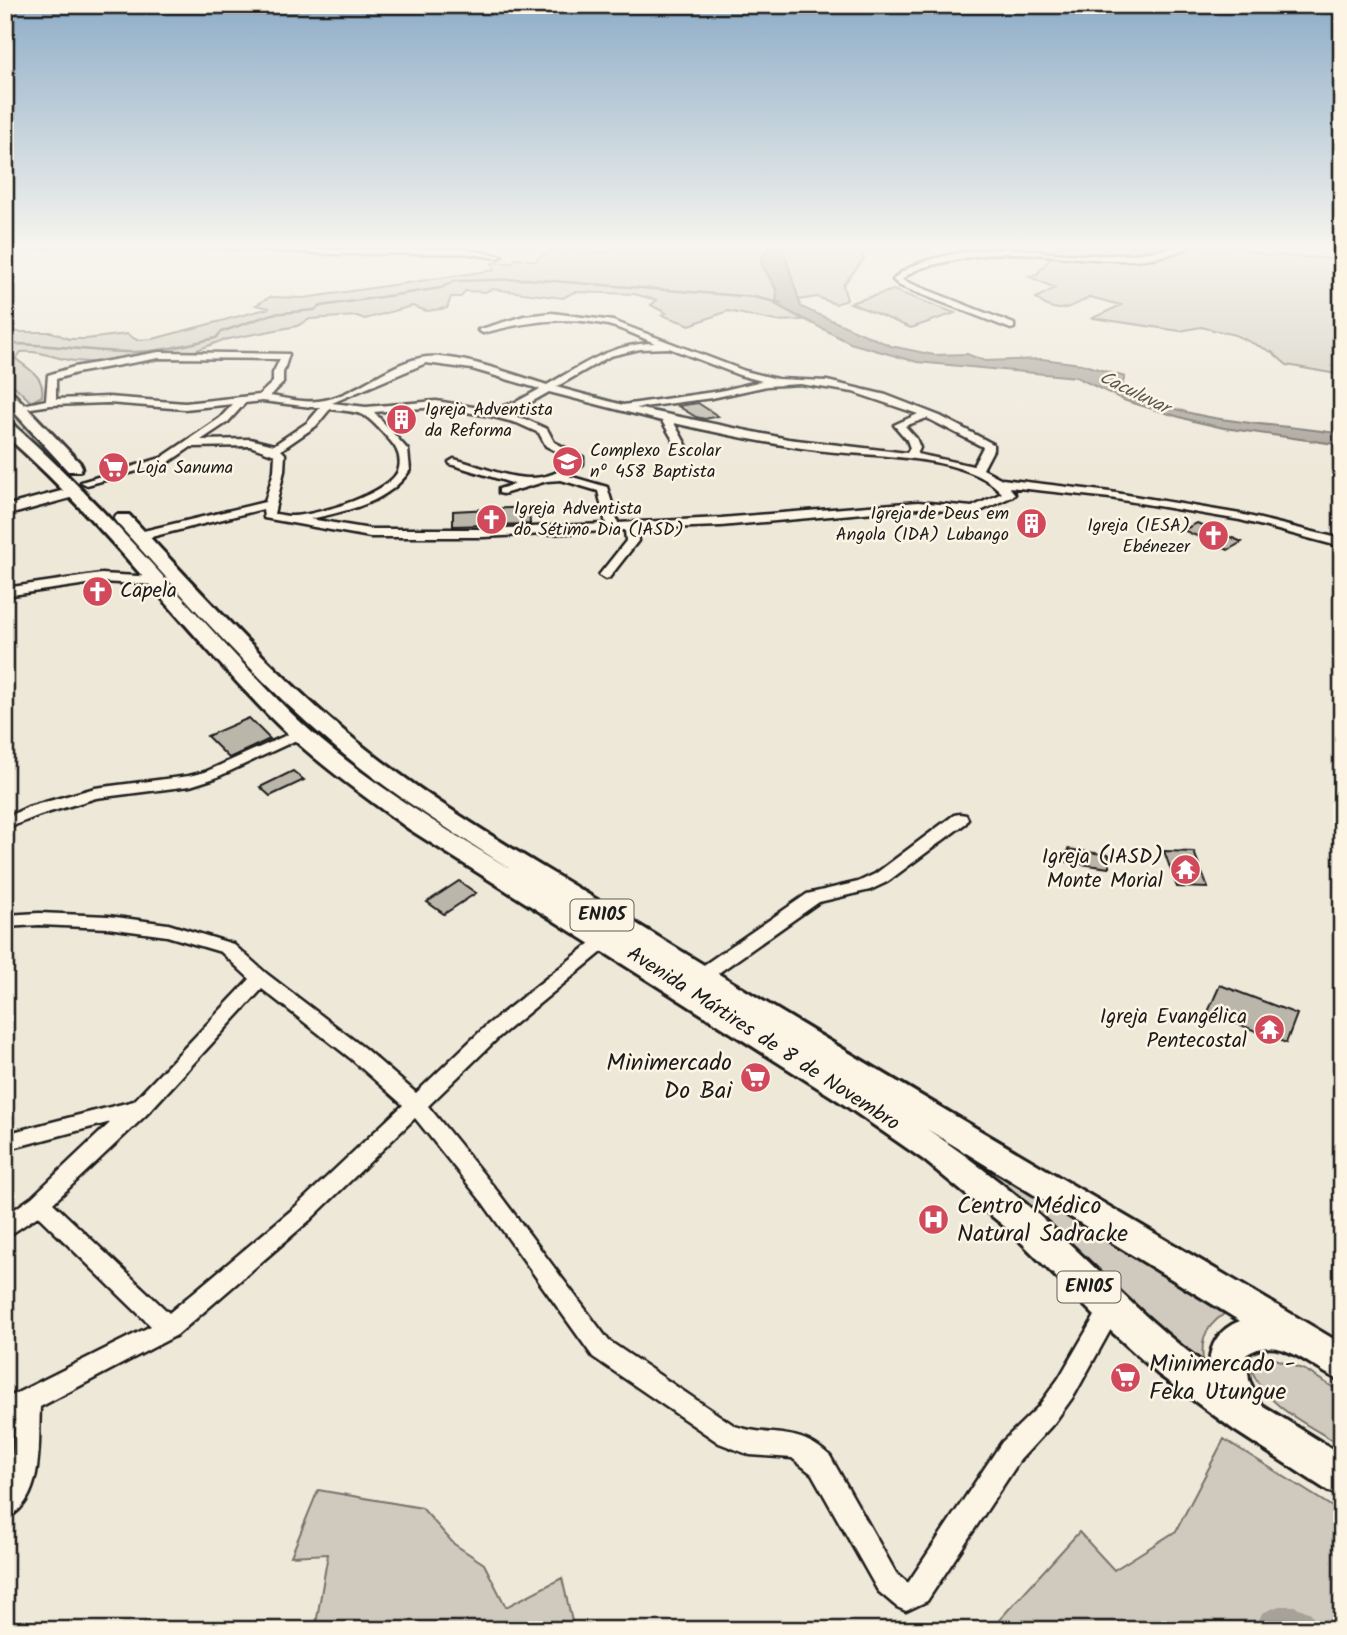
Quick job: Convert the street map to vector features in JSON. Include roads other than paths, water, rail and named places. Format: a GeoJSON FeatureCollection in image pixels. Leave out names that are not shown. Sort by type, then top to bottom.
{"type":"FeatureCollection","features":[{"type":"Feature","properties":{"kind":"main road","name":"Avenida Mártires de 8 de Novembro"},"geometry":{"type":"LineString","coordinates":[[8,417],[139,536],[276,681],[377,770],[469,833],[701,976],[1342,1364]]}},
{"type":"Feature","properties":{"kind":"main road","name":"Avenida Mártires de 8 de Novembro"},"geometry":{"type":"LineString","coordinates":[[82,487],[156,581],[220,652],[300,733],[391,805],[850,1092],[935,1151],[1022,1221],[1111,1309],[1171,1362],[1247,1417],[1342,1477]]}},
{"type":"Feature","properties":{"kind":"main road"},"geometry":{"type":"LineString","coordinates":[[1247,1417],[1228,1371],[1229,1349],[1239,1336],[1247,1333],[1285,1329]]}},
{"type":"Feature","properties":{"kind":"street"},"geometry":{"type":"LineString","coordinates":[[483,330],[515,321]]}},
{"type":"Feature","properties":{"kind":"street"},"geometry":{"type":"LineString","coordinates":[[596,321],[610,323],[742,373],[776,382],[855,390],[884,397],[969,433],[989,446],[988,454],[980,462],[976,472]]}},
{"type":"Feature","properties":{"kind":"street"},"geometry":{"type":"LineString","coordinates":[[999,321],[1011,326]]}},
{"type":"Feature","properties":{"kind":"street"},"geometry":{"type":"LineString","coordinates":[[492,414],[522,403],[607,354],[640,346],[667,345]]}},
{"type":"Feature","properties":{"kind":"street"},"geometry":{"type":"LineString","coordinates":[[51,402],[51,377],[74,370],[169,354],[286,356],[278,373],[279,381],[262,398]]}},
{"type":"Feature","properties":{"kind":"street"},"geometry":{"type":"LineString","coordinates":[[190,444],[240,442],[276,449],[281,454],[280,465],[268,516],[370,533],[430,535],[721,522],[918,505],[974,511],[1009,494],[1005,486],[953,464],[911,455],[818,447],[666,418],[429,360],[321,406],[312,424],[276,449]]}},
{"type":"Feature","properties":{"kind":"street"},"geometry":{"type":"LineString","coordinates":[[625,407],[660,400],[715,395],[776,382]]}},
{"type":"Feature","properties":{"kind":"street"},"geometry":{"type":"LineString","coordinates":[[8,417],[51,402],[108,400],[184,405],[262,398],[366,410],[436,404],[521,421],[543,430],[550,444],[579,459],[579,462],[561,477]]}},
{"type":"Feature","properties":{"kind":"street"},"geometry":{"type":"LineString","coordinates":[[522,403],[582,398]]}},
{"type":"Feature","properties":{"kind":"street"},"geometry":{"type":"LineString","coordinates":[[5,510],[153,465],[224,420],[242,400]]}},
{"type":"Feature","properties":{"kind":"street"},"geometry":{"type":"LineString","coordinates":[[290,521],[354,505],[392,487],[400,478],[406,467],[405,455],[366,410]]}},
{"type":"Feature","properties":{"kind":"street"},"geometry":{"type":"LineString","coordinates":[[911,455],[915,443],[899,425],[924,415]]}},
{"type":"Feature","properties":{"kind":"street"},"geometry":{"type":"LineString","coordinates":[[666,418],[684,450]]}},
{"type":"Feature","properties":{"kind":"street"},"geometry":{"type":"LineString","coordinates":[[454,462],[528,484]]}},
{"type":"Feature","properties":{"kind":"street"},"geometry":{"type":"LineString","coordinates":[[503,491],[546,478],[561,477],[603,489],[613,527]]}},
{"type":"Feature","properties":{"kind":"street"},"geometry":{"type":"LineString","coordinates":[[996,482],[1110,495],[1240,517],[1342,543]]}},
{"type":"Feature","properties":{"kind":"street"},"geometry":{"type":"LineString","coordinates":[[139,536],[270,504]]}},
{"type":"Feature","properties":{"kind":"street"},"geometry":{"type":"LineString","coordinates":[[605,575],[632,541],[631,526]]}},
{"type":"Feature","properties":{"kind":"street"},"geometry":{"type":"LineString","coordinates":[[5,592],[101,578],[156,581]]}},
{"type":"Feature","properties":{"kind":"street"},"geometry":{"type":"LineString","coordinates":[[5,824],[34,811],[95,793],[190,781],[210,775],[300,733]]}},
{"type":"Feature","properties":{"kind":"street"},"geometry":{"type":"LineString","coordinates":[[701,976],[813,898],[833,891],[854,890],[874,882],[960,820]]}},
{"type":"Feature","properties":{"kind":"street"},"geometry":{"type":"LineString","coordinates":[[5,921],[39,919],[108,922],[168,930],[227,948],[261,979],[357,1053],[416,1105],[490,1197],[601,1349],[728,1435],[750,1443],[792,1446],[806,1451],[821,1465],[887,1582],[906,1598],[918,1592],[1011,1451],[1046,1415],[1067,1385],[1111,1309]]}},
{"type":"Feature","properties":{"kind":"street"},"geometry":{"type":"LineString","coordinates":[[5,1412],[169,1328],[302,1214],[493,1031],[607,939]]}},
{"type":"Feature","properties":{"kind":"street"},"geometry":{"type":"LineString","coordinates":[[5,1229],[39,1203],[140,1107],[261,979]]}},
{"type":"Feature","properties":{"kind":"street"},"geometry":{"type":"LineString","coordinates":[[5,1142],[140,1107]]}},
{"type":"Feature","properties":{"kind":"street"},"geometry":{"type":"LineString","coordinates":[[39,1203],[169,1328]]}},
{"type":"Feature","properties":{"kind":"street"},"geometry":{"type":"LineString","coordinates":[[5,1506],[23,1481],[28,1401]]}},
{"type":"Feature","properties":{"kind":"water","name":"Caculuvar"},"geometry":{"type":"Polygon","coordinates":[[[808,321],[834,321],[891,346],[934,355],[967,354],[985,361],[1042,359],[1081,364],[1125,377],[1122,384],[1173,408],[1228,420],[1342,434],[1342,445],[1193,421],[1126,401],[1076,377],[917,362],[850,343],[808,321]]]}},
{"type":"Feature","properties":{"kind":"waterway"},"geometry":{"type":"LineString","coordinates":[[5,344],[136,352],[216,338],[221,332],[251,321]]}},
{"type":"Feature","properties":{"kind":"waterway"},"geometry":{"type":"LineString","coordinates":[[1279,1630],[1294,1630]]}},
{"type":"Feature","properties":{"kind":"place","name":"Igreja Adventista da Reforma"},"geometry":{"type":"Point","coordinates":[402,420]}},
{"type":"Feature","properties":{"kind":"place","name":"Complexo Escolar nº 458 Baptista"},"geometry":{"type":"Point","coordinates":[567,461]}},
{"type":"Feature","properties":{"kind":"place","name":"Loja Sanuma"},"geometry":{"type":"Point","coordinates":[113,468]}},
{"type":"Feature","properties":{"kind":"place","name":"Igreja Adventista do Sétimo Dia (IASD)"},"geometry":{"type":"Point","coordinates":[491,519]}},
{"type":"Feature","properties":{"kind":"place","name":"Igreja de Deus em Angola (IDA) Lubango"},"geometry":{"type":"Point","coordinates":[1032,524]}},
{"type":"Feature","properties":{"kind":"place","name":"Igreja (IESA) Ebénezer"},"geometry":{"type":"Point","coordinates":[1213,536]}},
{"type":"Feature","properties":{"kind":"place","name":"Capela"},"geometry":{"type":"Point","coordinates":[97,591]}},
{"type":"Feature","properties":{"kind":"place","name":"Igreja (IASD) Monte Morial"},"geometry":{"type":"Point","coordinates":[1186,869]}},
{"type":"Feature","properties":{"kind":"place","name":"Igreja Evangélica Pentecostal"},"geometry":{"type":"Point","coordinates":[1270,1029]}},
{"type":"Feature","properties":{"kind":"place","name":"Minimercado Do Bai"},"geometry":{"type":"Point","coordinates":[755,1077]}},
{"type":"Feature","properties":{"kind":"place","name":"Centro Médico Natural Sadracke"},"geometry":{"type":"Point","coordinates":[934,1220]}},
{"type":"Feature","properties":{"kind":"place","name":"Minimercado - Feka Utungue"},"geometry":{"type":"Point","coordinates":[1126,1378]}}]}
